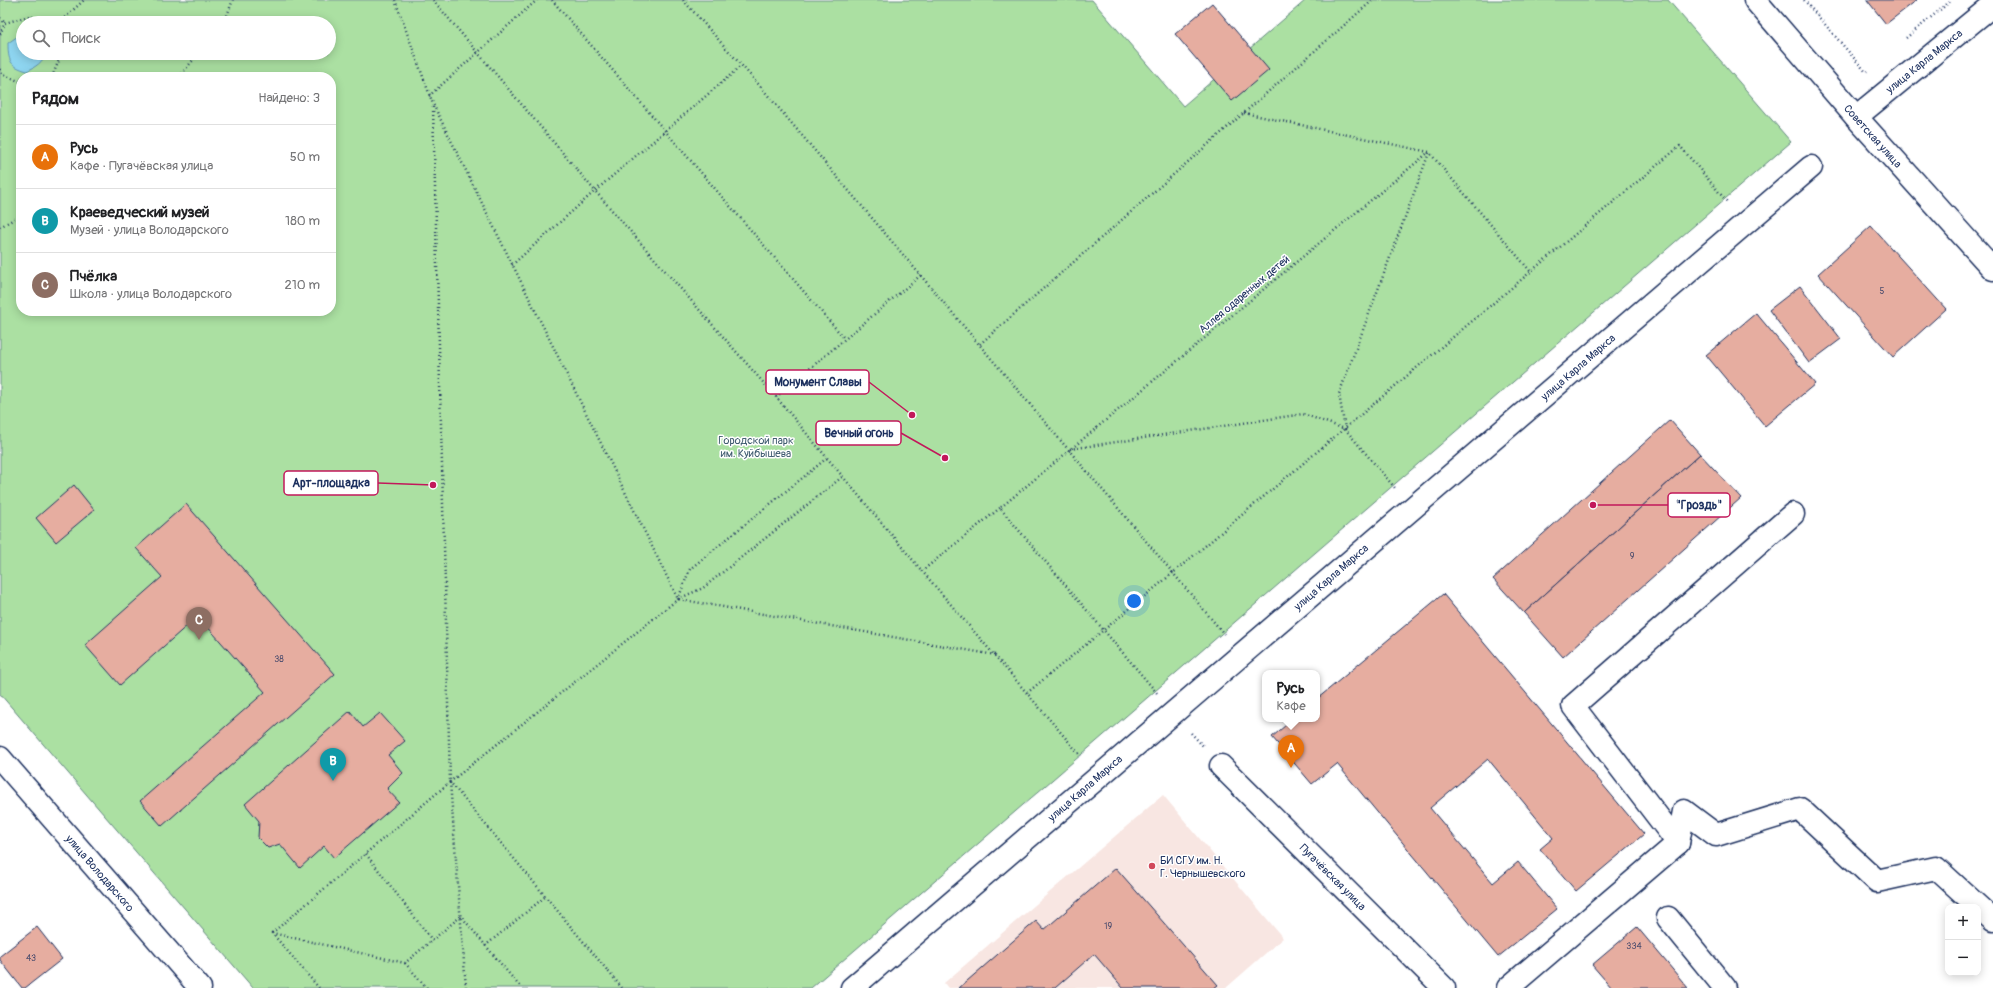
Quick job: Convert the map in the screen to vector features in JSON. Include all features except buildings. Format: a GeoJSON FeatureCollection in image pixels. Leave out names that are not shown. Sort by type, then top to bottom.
{"type":"FeatureCollection","features":[{"type":"Feature","properties":{"kind":"street","name":"Советская улица"},"geometry":{"type":"LineString","coordinates":[[1755,0],[1856,117],[1993,269]]}},
{"type":"Feature","properties":{"kind":"street","name":"улица Карла Маркса"},"geometry":{"type":"LineString","coordinates":[[1856,117],[1993,5]]}},
{"type":"Feature","properties":{"kind":"street","name":"улица Карла Маркса"},"geometry":{"type":"LineString","coordinates":[[852,988],[1811,167]]}},
{"type":"Feature","properties":{"kind":"street"},"geometry":{"type":"LineString","coordinates":[[1678,843],[1573,706],[1793,514]]}},
{"type":"Feature","properties":{"kind":"street","name":"улица Володарского"},"geometry":{"type":"LineString","coordinates":[[0,758],[200,988]]}},
{"type":"Feature","properties":{"kind":"street","name":"Пугачёвская улица"},"geometry":{"type":"LineString","coordinates":[[1221,766],[1444,988]]}},
{"type":"Feature","properties":{"kind":"street"},"geometry":{"type":"LineString","coordinates":[[1508,988],[1678,843],[1684,811],[1716,835],[1800,809],[1877,880],[1936,868],[1993,920]]}},
{"type":"Feature","properties":{"kind":"street"},"geometry":{"type":"LineString","coordinates":[[1668,918],[1725,988]]}},
{"type":"Feature","properties":{"kind":"path"},"geometry":{"type":"LineString","coordinates":[[66,16],[84,0]]}},
{"type":"Feature","properties":{"kind":"path"},"geometry":{"type":"LineString","coordinates":[[227,16],[233,0]]}},
{"type":"Feature","properties":{"kind":"path"},"geometry":{"type":"LineString","coordinates":[[395,0],[433,104],[678,599]]}},
{"type":"Feature","properties":{"kind":"path"},"geometry":{"type":"LineString","coordinates":[[433,0],[594,191],[776,397],[842,478],[995,654],[1098,777]]}},
{"type":"Feature","properties":{"kind":"path"},"geometry":{"type":"LineString","coordinates":[[430,96],[538,0]]}},
{"type":"Feature","properties":{"kind":"path"},"geometry":{"type":"LineString","coordinates":[[552,0],[667,131],[844,338]]}},
{"type":"Feature","properties":{"kind":"path"},"geometry":{"type":"LineString","coordinates":[[683,0],[760,86],[980,344],[1241,655]]}},
{"type":"Feature","properties":{"kind":"path"},"geometry":{"type":"LineString","coordinates":[[980,344],[1373,0]]}},
{"type":"Feature","properties":{"kind":"path"},"geometry":{"type":"LineString","coordinates":[[1804,0],[1866,72],[1872,67]]}},
{"type":"Feature","properties":{"kind":"path"},"geometry":{"type":"LineString","coordinates":[[1903,41],[1952,0]]}},
{"type":"Feature","properties":{"kind":"path"},"geometry":{"type":"LineString","coordinates":[[0,18],[5,23]]}},
{"type":"Feature","properties":{"kind":"path"},"geometry":{"type":"LineString","coordinates":[[0,34],[5,23],[16,20]]}},
{"type":"Feature","properties":{"kind":"path"},"geometry":{"type":"LineString","coordinates":[[54,72],[59,60]]}},
{"type":"Feature","properties":{"kind":"path"},"geometry":{"type":"LineString","coordinates":[[183,72],[193,60]]}},
{"type":"Feature","properties":{"kind":"path"},"geometry":{"type":"LineString","coordinates":[[512,265],[594,191],[667,131],[741,66]]}},
{"type":"Feature","properties":{"kind":"path"},"geometry":{"type":"LineString","coordinates":[[0,69],[1,75],[16,80]]}},
{"type":"Feature","properties":{"kind":"path"},"geometry":{"type":"LineString","coordinates":[[433,104],[450,782],[466,988]]}},
{"type":"Feature","properties":{"kind":"path"},"geometry":{"type":"LineString","coordinates":[[1244,113],[1429,152],[1531,272]]}},
{"type":"Feature","properties":{"kind":"path"},"geometry":{"type":"LineString","coordinates":[[1027,693],[1345,429],[1680,146],[1745,223]]}},
{"type":"Feature","properties":{"kind":"path"},"geometry":{"type":"LineString","coordinates":[[1345,429],[1339,394],[1429,152]]}},
{"type":"Feature","properties":{"kind":"path","name":"Аллея одаренных детей"},"geometry":{"type":"LineString","coordinates":[[922,571],[1429,152]]}},
{"type":"Feature","properties":{"kind":"path"},"geometry":{"type":"LineString","coordinates":[[0,227],[16,218]]}},
{"type":"Feature","properties":{"kind":"path"},"geometry":{"type":"LineString","coordinates":[[776,397],[844,338],[921,275]]}},
{"type":"Feature","properties":{"kind":"path"},"geometry":{"type":"LineString","coordinates":[[1069,449],[1303,414],[1345,429],[1412,508]]}},
{"type":"Feature","properties":{"kind":"path"},"geometry":{"type":"LineString","coordinates":[[678,599],[690,569],[826,458]]}},
{"type":"Feature","properties":{"kind":"path"},"geometry":{"type":"LineString","coordinates":[[272,933],[450,782],[678,599],[703,588],[842,478]]}},
{"type":"Feature","properties":{"kind":"path"},"geometry":{"type":"LineString","coordinates":[[1000,508],[1173,713],[1221,766]]}},
{"type":"Feature","properties":{"kind":"path"},"geometry":{"type":"LineString","coordinates":[[678,599],[995,654]]}},
{"type":"Feature","properties":{"kind":"path"},"geometry":{"type":"LineString","coordinates":[[450,782],[622,988]]}},
{"type":"Feature","properties":{"kind":"path"},"geometry":{"type":"LineString","coordinates":[[366,854],[432,940]]}},
{"type":"Feature","properties":{"kind":"path"},"geometry":{"type":"LineString","coordinates":[[486,946],[546,896]]}},
{"type":"Feature","properties":{"kind":"path"},"geometry":{"type":"LineString","coordinates":[[405,963],[461,916]]}},
{"type":"Feature","properties":{"kind":"path"},"geometry":{"type":"LineString","coordinates":[[461,916],[521,988]]}},
{"type":"Feature","properties":{"kind":"path"},"geometry":{"type":"LineString","coordinates":[[272,933],[405,963],[427,988]]}},
{"type":"Feature","properties":{"kind":"path"},"geometry":{"type":"LineString","coordinates":[[272,933],[318,988]]}},
{"type":"Feature","properties":{"kind":"shaded area","name":"БИ СГУ им. Н. Г. Чернышевского"},"geometry":{"type":"Polygon","coordinates":[[[1163,795],[1283,938],[1226,988],[948,988],[944,983],[1163,795]]]}},
{"type":"Feature","properties":{"kind":"green space","name":"Городской парк им. Куйбышева"},"geometry":{"type":"Polygon","coordinates":[[[0,0],[1092,0],[1183,106],[1306,0],[1668,0],[1791,142],[811,988],[253,988],[0,694],[0,0]]]}},
{"type":"Feature","properties":{"kind":"water"},"geometry":{"type":"Polygon","coordinates":[[[16,37],[16,60],[42,60],[27,71],[17,67],[11,62],[8,43],[16,37]]]}},
{"type":"Feature","properties":{"kind":"place","name":"Монумент Славы"},"geometry":{"type":"Point","coordinates":[912,415]}},
{"type":"Feature","properties":{"kind":"place","name":"Вечный огонь"},"geometry":{"type":"Point","coordinates":[945,458]}},
{"type":"Feature","properties":{"kind":"place","name":"Арт-площадка"},"geometry":{"type":"Point","coordinates":[433,485]}},
{"type":"Feature","properties":{"kind":"place","name":"\"Гроздь\""},"geometry":{"type":"Point","coordinates":[1593,505]}},
{"type":"Feature","properties":{"kind":"place","name":"Пчёлка"},"geometry":{"type":"Point","coordinates":[199,640]}},
{"type":"Feature","properties":{"kind":"place","name":"Русь"},"geometry":{"type":"Point","coordinates":[1291,768]}},
{"type":"Feature","properties":{"kind":"place","name":"Краеведческий музей"},"geometry":{"type":"Point","coordinates":[333,781]}},
{"type":"Feature","properties":{"kind":"place","name":"БИ СГУ им. Н. Г. Чернышевского"},"geometry":{"type":"Point","coordinates":[1152,866]}}]}
